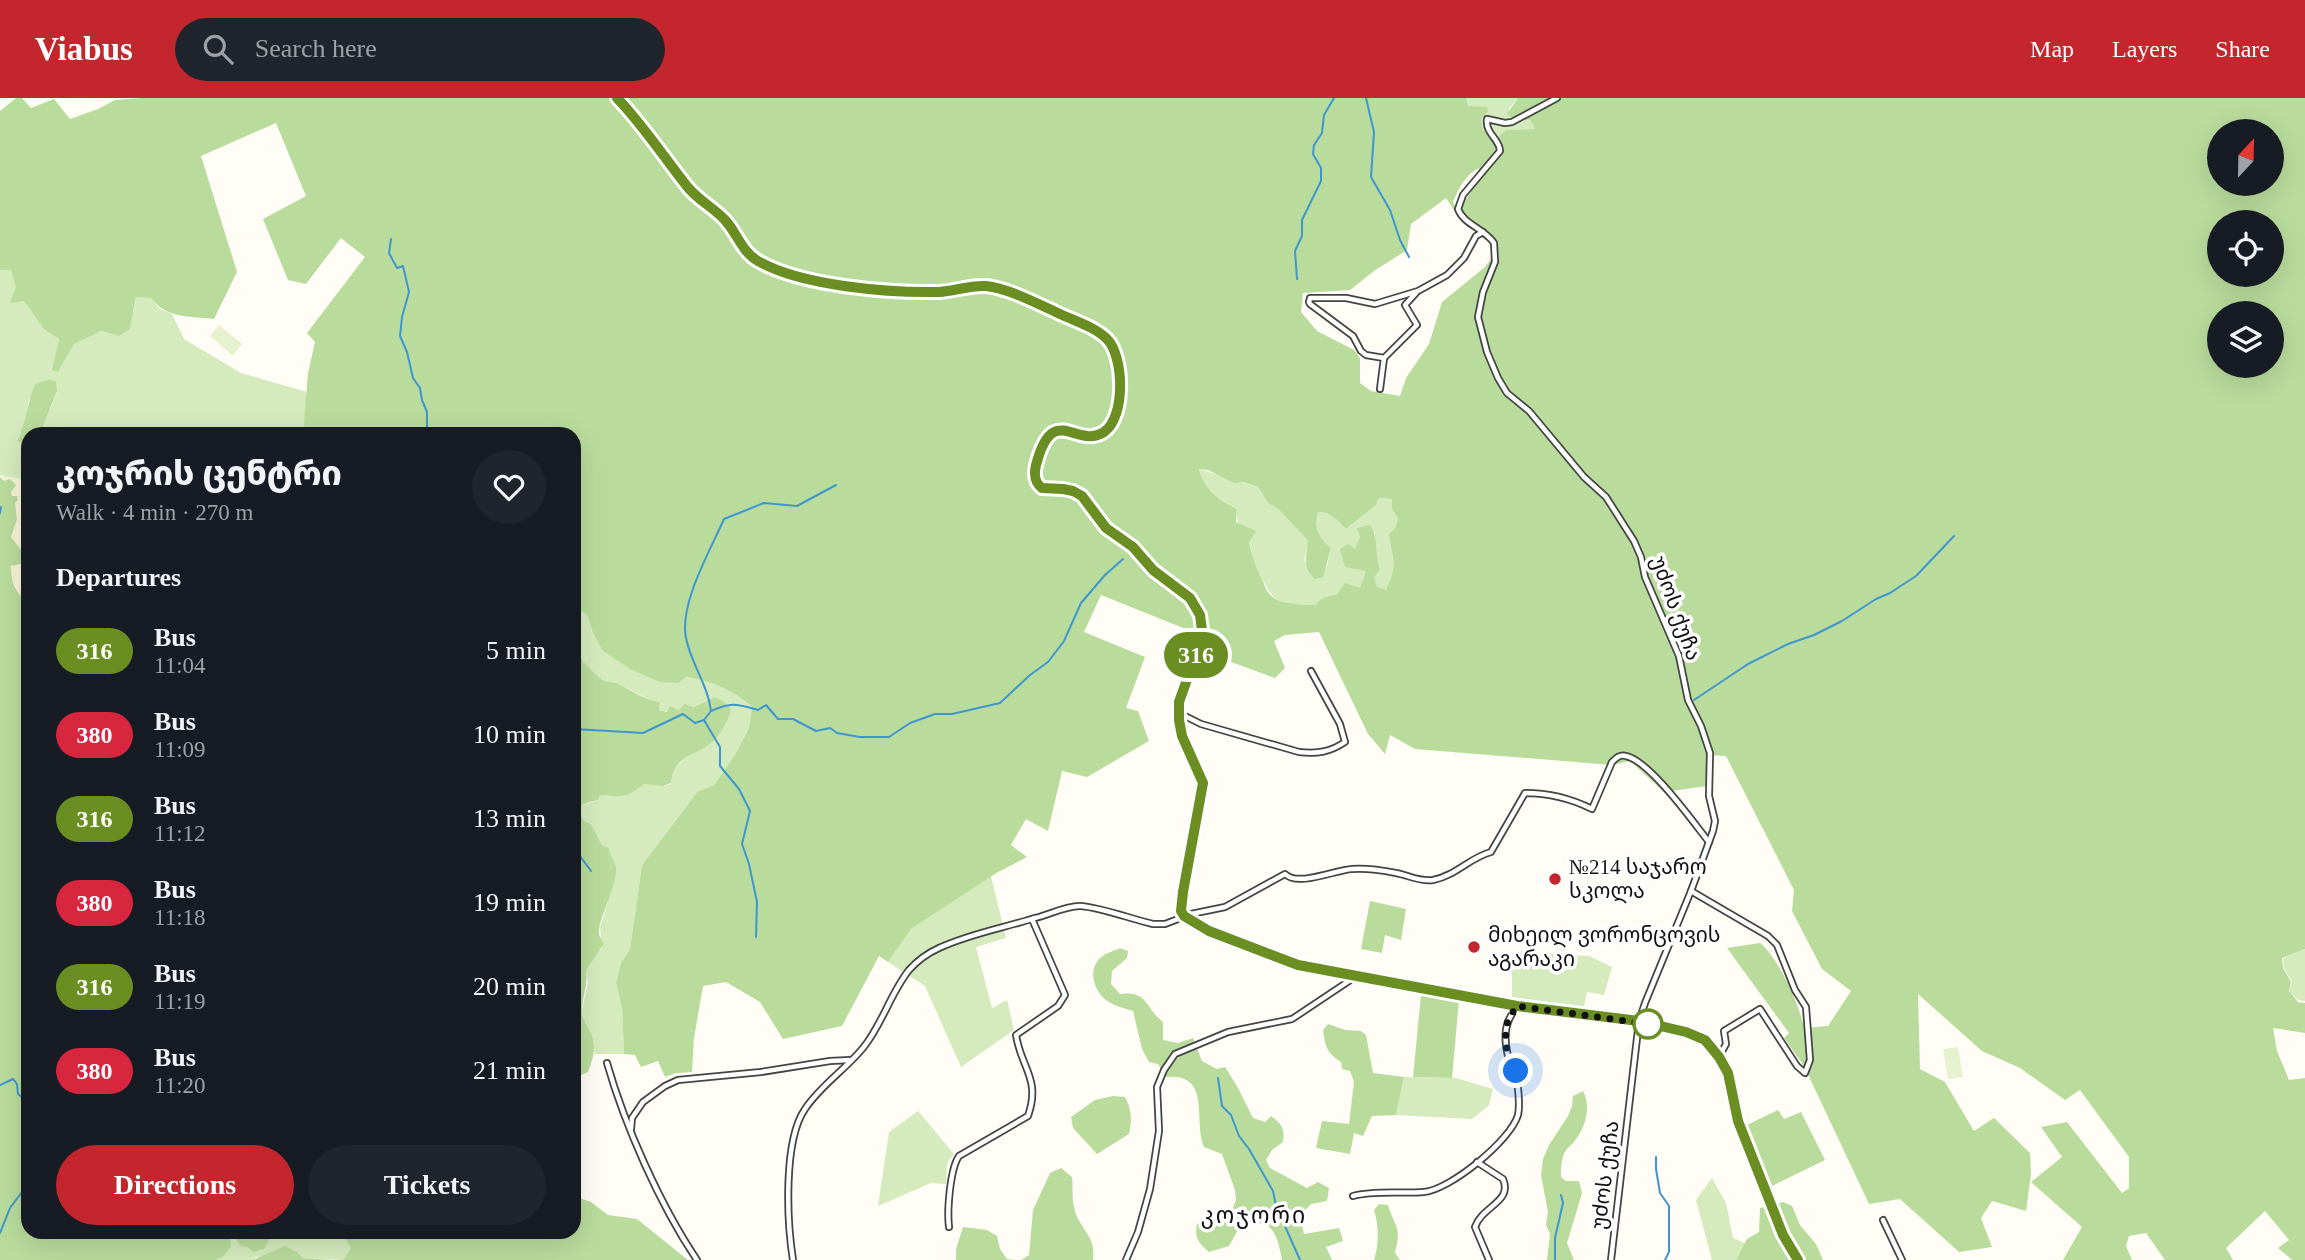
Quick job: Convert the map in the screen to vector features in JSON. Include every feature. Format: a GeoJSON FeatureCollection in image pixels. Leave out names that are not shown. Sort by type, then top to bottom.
{"type":"FeatureCollection","features":[{"type":"Feature","properties":{"kind":"main road"},"geometry":{"type":"LineString","coordinates":[[617,98],[647,131],[685,185],[722,217],[748,253],[760,262],[814,281],[838,285],[940,292],[976,286],[994,287],[1077,321],[1108,340],[1115,353],[1120,385],[1118,411],[1112,423],[1104,432],[1094,435],[1060,430],[1051,433],[1046,438],[1038,460],[1036,481],[1042,488],[1063,489],[1082,496],[1106,528],[1133,547],[1153,570],[1190,598],[1202,623],[1201,638],[1181,693],[1179,712],[1182,736],[1203,783],[1183,892],[1181,911],[1184,916],[1209,931],[1282,960],[1517,1006],[1639,1021],[1686,1032],[1705,1040],[1728,1073],[1738,1121],[1783,1235],[1797,1260]]}},
{"type":"Feature","properties":{"kind":"street","name":"უძოს ქუჩა"},"geometry":{"type":"LineString","coordinates":[[1558,98],[1512,122],[1487,119],[1488,131],[1499,145],[1500,151],[1463,195],[1458,209],[1466,221],[1484,232],[1494,243],[1496,252],[1478,317],[1487,352],[1507,393],[1528,411],[1584,477],[1606,498],[1634,541],[1645,577],[1679,656],[1688,700],[1710,753],[1709,796],[1715,821],[1710,843],[1639,1021],[1611,1260]]}},
{"type":"Feature","properties":{"kind":"street"},"geometry":{"type":"LineString","coordinates":[[1384,358],[1366,355],[1361,351],[1353,336],[1310,304],[1310,298],[1346,298],[1375,304],[1418,291],[1447,275],[1464,257],[1476,236],[1484,232]]}},
{"type":"Feature","properties":{"kind":"street"},"geometry":{"type":"LineString","coordinates":[[1380,389],[1384,358],[1418,325],[1405,305],[1418,291]]}},
{"type":"Feature","properties":{"kind":"street"},"geometry":{"type":"LineString","coordinates":[[1179,712],[1201,724],[1299,752],[1315,754],[1332,750],[1345,742],[1340,724],[1311,671]]}},
{"type":"Feature","properties":{"kind":"street"},"geometry":{"type":"LineString","coordinates":[[793,1260],[787,1213],[795,1128],[803,1111],[820,1090],[869,1040],[910,970],[937,948],[1082,906],[1153,925],[1165,924],[1184,916],[1225,907],[1285,874],[1294,879],[1302,879],[1333,871],[1366,868],[1399,873],[1423,881],[1451,875],[1479,855],[1491,852],[1525,793],[1561,796],[1592,809],[1617,756],[1626,755],[1639,762],[1670,792],[1710,843]]}},
{"type":"Feature","properties":{"kind":"street"},"geometry":{"type":"LineString","coordinates":[[1691,891],[1777,944],[1795,990],[1806,1007],[1810,1060],[1805,1073],[1797,1066],[1760,1009],[1724,1031],[1726,1044],[1719,1057]]}},
{"type":"Feature","properties":{"kind":"street"},"geometry":{"type":"LineString","coordinates":[[949,1227],[954,1163],[959,1156],[1028,1116],[1034,1097],[1033,1088],[1017,1046],[1016,1035],[1058,1006],[1065,995],[1032,919]]}},
{"type":"Feature","properties":{"kind":"street"},"geometry":{"type":"LineString","coordinates":[[1126,1260],[1138,1232],[1150,1189],[1159,1131],[1157,1087],[1175,1054],[1228,1032],[1292,1020],[1353,976]]}},
{"type":"Feature","properties":{"kind":"street"},"geometry":{"type":"LineString","coordinates":[[1353,1196],[1432,1191],[1477,1162],[1504,1139],[1512,1129],[1519,1111],[1516,1071],[1509,1059],[1507,1038],[1508,1022],[1517,1006]]}},
{"type":"Feature","properties":{"kind":"street"},"geometry":{"type":"LineString","coordinates":[[631,1129],[632,1118],[643,1102],[678,1080],[761,1072],[830,1060],[851,1060]]}},
{"type":"Feature","properties":{"kind":"street"},"geometry":{"type":"LineString","coordinates":[[607,1063],[616,1095],[631,1129],[674,1223],[697,1260]]}},
{"type":"Feature","properties":{"kind":"street"},"geometry":{"type":"LineString","coordinates":[[1477,1162],[1503,1179],[1505,1184],[1504,1195],[1500,1201],[1483,1213],[1475,1227],[1489,1260]]}},
{"type":"Feature","properties":{"kind":"street"},"geometry":{"type":"LineString","coordinates":[[1883,1220],[1902,1260]]}},
{"type":"Feature","properties":{"kind":"shaded area"},"geometry":{"type":"Polygon","coordinates":[[[0,475],[21,479],[21,550],[11,537],[17,519],[15,503],[0,475]]]}},
{"type":"Feature","properties":{"kind":"shaded area"},"geometry":{"type":"Polygon","coordinates":[[[21,564],[21,598],[12,578],[9,565],[21,564]]]}},
{"type":"Feature","properties":{"kind":"green space"},"geometry":{"type":"Polygon","coordinates":[[[16,98],[22,98],[31,108],[54,99],[70,119],[115,100],[143,98],[1466,98],[1468,106],[1487,107],[1488,112],[1481,118],[1483,130],[1496,139],[1506,130],[1535,129],[1530,120],[1513,118],[1507,114],[1518,98],[2305,98],[2305,949],[2282,958],[2283,968],[2291,982],[2289,991],[2298,1002],[2305,1003],[2305,1033],[2273,1028],[2277,1051],[2289,1080],[2305,1078],[2305,1260],[2292,1260],[2278,1248],[2289,1240],[2265,1211],[2226,1248],[2233,1260],[2165,1260],[2146,1233],[2129,1236],[2126,1246],[2132,1260],[2063,1260],[2082,1227],[2031,1182],[2062,1157],[2041,1127],[2067,1122],[2122,1193],[2129,1188],[2129,1157],[2080,1090],[2065,1100],[2020,1068],[1982,1051],[1918,994],[1920,1069],[1945,1082],[1974,1131],[1994,1118],[2030,1153],[2031,1174],[2026,1211],[1992,1201],[1981,1218],[1992,1247],[1959,1252],[1900,1199],[1869,1204],[1804,1066],[1784,1038],[1789,1033],[1727,948],[1760,943],[1767,950],[1787,982],[1804,1028],[1828,1026],[1851,991],[1822,969],[1792,911],[1794,890],[1726,756],[1708,755],[1707,786],[1664,792],[1630,761],[1612,765],[1415,749],[1390,735],[1385,754],[1368,734],[1319,632],[1285,635],[1274,641],[1285,668],[1275,678],[1215,656],[1218,642],[1101,595],[1084,632],[1145,657],[1126,708],[1138,711],[1149,741],[1087,777],[1062,771],[1048,831],[1026,819],[1011,845],[1027,857],[998,872],[911,929],[888,962],[879,956],[842,1026],[783,1039],[760,1002],[726,982],[703,986],[694,1038],[692,1072],[665,1077],[658,1061],[641,1067],[635,1055],[624,1054],[622,1008],[616,983],[621,963],[630,949],[642,865],[697,792],[714,785],[735,755],[749,728],[752,707],[737,695],[705,681],[686,677],[678,683],[660,682],[630,669],[602,650],[587,615],[581,610],[581,427],[304,427],[308,373],[315,342],[307,333],[365,257],[341,238],[306,284],[288,280],[263,219],[306,196],[276,123],[201,156],[237,272],[214,319],[171,313],[151,298],[136,297],[130,329],[119,336],[101,331],[74,344],[58,372],[52,370],[59,339],[44,329],[24,301],[10,303],[16,287],[11,270],[0,270],[0,111],[16,98]],[[1479,168],[1466,178],[1453,202],[1458,213],[1461,203],[1473,188],[1479,168]],[[1446,198],[1411,224],[1407,250],[1350,290],[1303,293],[1301,312],[1317,331],[1354,350],[1360,358],[1360,383],[1371,391],[1400,396],[1406,378],[1429,344],[1442,302],[1485,267],[1493,256],[1493,244],[1462,222],[1446,198]],[[1199,469],[1209,489],[1237,509],[1236,522],[1256,531],[1249,542],[1265,588],[1275,599],[1316,605],[1322,599],[1337,594],[1345,583],[1360,588],[1366,571],[1345,567],[1340,549],[1348,544],[1355,549],[1360,537],[1357,528],[1370,525],[1375,535],[1380,569],[1374,578],[1377,587],[1386,590],[1393,567],[1389,534],[1398,519],[1392,509],[1392,499],[1379,498],[1376,505],[1346,529],[1330,515],[1318,512],[1318,532],[1331,548],[1323,577],[1315,579],[1306,566],[1308,540],[1278,509],[1268,503],[1258,487],[1243,482],[1234,483],[1208,470],[1199,469]]]}},
{"type":"Feature","properties":{"kind":"green space"},"geometry":{"type":"Polygon","coordinates":[[[1466,98],[1518,98],[1509,109],[1513,118],[1530,120],[1535,129],[1506,130],[1496,139],[1483,130],[1481,118],[1468,106],[1466,98]]]}},
{"type":"Feature","properties":{"kind":"green space"},"geometry":{"type":"Polygon","coordinates":[[[11,269],[29,308],[42,325],[59,339],[53,370],[58,372],[73,344],[101,331],[119,336],[134,311],[136,297],[151,298],[160,309],[172,314],[184,339],[241,373],[307,392],[304,427],[43,427],[57,392],[29,399],[26,422],[21,427],[17,440],[21,442],[21,479],[0,475],[0,270],[11,269]]]}},
{"type":"Feature","properties":{"kind":"green space"},"geometry":{"type":"Polygon","coordinates":[[[219,325],[242,344],[233,356],[210,336],[219,325]]]}},
{"type":"Feature","properties":{"kind":"green space"},"geometry":{"type":"Polygon","coordinates":[[[48,380],[56,381],[57,391],[43,427],[23,427],[30,398],[35,384],[48,380]]]}},
{"type":"Feature","properties":{"kind":"green space"},"geometry":{"type":"Polygon","coordinates":[[[1199,469],[1258,487],[1268,503],[1278,509],[1309,540],[1304,561],[1327,566],[1331,548],[1318,532],[1318,512],[1330,515],[1346,529],[1376,505],[1379,498],[1393,499],[1392,509],[1398,519],[1389,534],[1393,567],[1386,590],[1377,588],[1374,578],[1380,569],[1375,558],[1375,532],[1360,537],[1355,550],[1366,571],[1360,588],[1330,595],[1316,605],[1290,604],[1278,600],[1254,566],[1250,544],[1239,525],[1237,509],[1213,493],[1199,469]]]}},
{"type":"Feature","properties":{"kind":"green space"},"geometry":{"type":"Polygon","coordinates":[[[0,477],[4,481],[10,479],[16,485],[11,492],[18,500],[15,503],[17,519],[11,537],[21,550],[21,564],[10,566],[14,585],[21,596],[21,1239],[230,1239],[231,1247],[223,1257],[216,1260],[0,1260],[0,477]]]}},
{"type":"Feature","properties":{"kind":"green space"},"geometry":{"type":"Polygon","coordinates":[[[581,610],[587,615],[592,630],[686,677],[724,686],[752,707],[749,728],[735,755],[714,785],[696,793],[642,865],[630,949],[621,963],[616,983],[622,1008],[624,1054],[595,1054],[593,1038],[584,1024],[582,1010],[588,983],[586,970],[595,954],[602,949],[600,927],[607,906],[613,860],[591,824],[584,821],[581,815],[582,805],[598,800],[600,795],[616,796],[644,783],[663,786],[671,784],[679,763],[708,745],[719,733],[707,700],[683,710],[659,710],[660,702],[617,683],[603,680],[583,661],[581,610]]]}},
{"type":"Feature","properties":{"kind":"green space"},"geometry":{"type":"Polygon","coordinates":[[[581,658],[603,680],[617,683],[660,702],[659,710],[667,712],[670,706],[678,710],[685,704],[693,707],[715,697],[731,709],[719,734],[707,746],[679,763],[671,783],[663,786],[644,784],[628,794],[600,795],[598,800],[582,805],[581,809],[581,658]]]}},
{"type":"Feature","properties":{"kind":"green space"},"geometry":{"type":"Polygon","coordinates":[[[581,815],[584,821],[591,824],[602,845],[609,848],[616,868],[599,928],[604,944],[586,970],[582,1013],[594,1048],[588,1072],[581,1075],[581,815]]]}},
{"type":"Feature","properties":{"kind":"green space"},"geometry":{"type":"Polygon","coordinates":[[[991,876],[1006,938],[976,947],[992,1008],[1007,1000],[1014,1030],[961,1067],[925,986],[888,962],[911,929],[991,876]]]}},
{"type":"Feature","properties":{"kind":"green space"},"geometry":{"type":"Polygon","coordinates":[[[1370,901],[1406,909],[1401,940],[1385,935],[1382,953],[1361,949],[1370,901]]]}},
{"type":"Feature","properties":{"kind":"green space"},"geometry":{"type":"Polygon","coordinates":[[[1120,948],[1128,951],[1127,958],[1112,971],[1111,984],[1120,994],[1129,993],[1145,1001],[1163,1022],[1163,1040],[1178,1043],[1193,1038],[1202,1061],[1217,1069],[1225,1067],[1253,1118],[1265,1122],[1271,1116],[1280,1124],[1284,1134],[1283,1142],[1272,1150],[1266,1160],[1270,1168],[1307,1188],[1318,1182],[1329,1188],[1327,1201],[1311,1204],[1300,1216],[1304,1234],[1339,1228],[1343,1241],[1326,1247],[1332,1260],[1282,1260],[1275,1235],[1266,1225],[1259,1223],[1240,1226],[1229,1246],[1209,1252],[1200,1243],[1196,1233],[1197,1224],[1211,1214],[1230,1216],[1236,1200],[1235,1190],[1222,1154],[1204,1147],[1198,1100],[1190,1082],[1166,1077],[1158,1064],[1149,1062],[1142,1049],[1133,1011],[1109,1002],[1096,986],[1093,975],[1099,959],[1120,948]]]}},
{"type":"Feature","properties":{"kind":"green space"},"geometry":{"type":"Polygon","coordinates":[[[1528,949],[1533,953],[1589,956],[1612,967],[1604,995],[1587,992],[1584,1007],[1512,997],[1512,954],[1528,949]]]}},
{"type":"Feature","properties":{"kind":"green space"},"geometry":{"type":"Polygon","coordinates":[[[2305,949],[2305,1001],[2298,1000],[2289,991],[2292,982],[2284,968],[2283,958],[2305,949]]]}},
{"type":"Feature","properties":{"kind":"green space"},"geometry":{"type":"Polygon","coordinates":[[[1421,995],[1459,1000],[1452,1078],[1413,1077],[1421,995]]]}},
{"type":"Feature","properties":{"kind":"green space"},"geometry":{"type":"Polygon","coordinates":[[[1328,1024],[1345,1030],[1361,1031],[1366,1035],[1373,1073],[1404,1077],[1396,1115],[1372,1116],[1363,1136],[1354,1133],[1350,1154],[1316,1148],[1322,1121],[1349,1124],[1354,1082],[1350,1071],[1342,1069],[1341,1062],[1328,1049],[1323,1030],[1328,1024]]]}},
{"type":"Feature","properties":{"kind":"green space"},"geometry":{"type":"Polygon","coordinates":[[[1958,1047],[1963,1077],[1948,1079],[1943,1049],[1958,1047]]]}},
{"type":"Feature","properties":{"kind":"green space"},"geometry":{"type":"Polygon","coordinates":[[[1404,1077],[1456,1078],[1493,1089],[1489,1105],[1472,1119],[1396,1115],[1404,1077]]]}},
{"type":"Feature","properties":{"kind":"green space"},"geometry":{"type":"Polygon","coordinates":[[[1583,1091],[1587,1104],[1586,1118],[1578,1136],[1564,1153],[1561,1167],[1561,1177],[1566,1181],[1579,1181],[1582,1193],[1567,1243],[1574,1260],[1547,1260],[1550,1234],[1546,1225],[1548,1212],[1541,1175],[1543,1159],[1568,1116],[1573,1096],[1583,1091]]]}},
{"type":"Feature","properties":{"kind":"green space"},"geometry":{"type":"Polygon","coordinates":[[[1113,1096],[1125,1097],[1131,1115],[1129,1134],[1097,1154],[1073,1128],[1071,1117],[1095,1100],[1113,1096]]]}},
{"type":"Feature","properties":{"kind":"green space"},"geometry":{"type":"Polygon","coordinates":[[[1778,1110],[1784,1119],[1801,1112],[1825,1160],[1770,1187],[1747,1125],[1778,1110]]]}},
{"type":"Feature","properties":{"kind":"green space"},"geometry":{"type":"Polygon","coordinates":[[[918,1111],[954,1154],[947,1163],[946,1184],[931,1183],[878,1206],[889,1132],[918,1111]]]}},
{"type":"Feature","properties":{"kind":"green space"},"geometry":{"type":"Polygon","coordinates":[[[1061,1168],[1072,1177],[1074,1207],[1090,1238],[1093,1260],[1021,1260],[1029,1255],[1033,1210],[1050,1173],[1061,1168]]]}},
{"type":"Feature","properties":{"kind":"green space"},"geometry":{"type":"Polygon","coordinates":[[[1712,1178],[1726,1203],[1733,1238],[1745,1243],[1736,1260],[1712,1260],[1696,1200],[1712,1178]]]}},
{"type":"Feature","properties":{"kind":"green space"},"geometry":{"type":"Polygon","coordinates":[[[581,1198],[591,1202],[608,1215],[637,1219],[688,1260],[343,1260],[351,1248],[345,1239],[581,1239],[581,1198]]]}},
{"type":"Feature","properties":{"kind":"green space"},"geometry":{"type":"Polygon","coordinates":[[[1783,1202],[1792,1206],[1800,1225],[1816,1244],[1823,1260],[1736,1260],[1747,1239],[1759,1232],[1760,1208],[1783,1202]]]}},
{"type":"Feature","properties":{"kind":"green space"},"geometry":{"type":"Polygon","coordinates":[[[1379,1204],[1388,1205],[1395,1223],[1398,1237],[1395,1253],[1400,1260],[1374,1260],[1378,1235],[1374,1210],[1379,1204]]]}},
{"type":"Feature","properties":{"kind":"green space"},"geometry":{"type":"Polygon","coordinates":[[[963,1227],[987,1230],[997,1236],[1000,1249],[1007,1259],[1016,1260],[956,1260],[956,1249],[963,1227]]]}},
{"type":"Feature","properties":{"kind":"green space"},"geometry":{"type":"Polygon","coordinates":[[[230,1239],[345,1239],[351,1248],[343,1260],[303,1258],[297,1252],[256,1257],[252,1260],[216,1260],[223,1257],[230,1239]]]}},
{"type":"Feature","properties":{"kind":"green space"},"geometry":{"type":"Polygon","coordinates":[[[270,1239],[264,1249],[253,1252],[237,1241],[270,1239]]]}},
{"type":"Feature","properties":{"kind":"green space"},"geometry":{"type":"Polygon","coordinates":[[[285,1246],[303,1258],[332,1260],[252,1260],[285,1246]]]}},
{"type":"Feature","properties":{"kind":"waterway"},"geometry":{"type":"LineString","coordinates":[[1297,279],[1295,251],[1302,236],[1302,220],[1321,181],[1321,168],[1313,154],[1314,145],[1322,133],[1324,115],[1334,98]]}},
{"type":"Feature","properties":{"kind":"waterway"},"geometry":{"type":"LineString","coordinates":[[1366,98],[1374,132],[1371,177],[1390,210],[1409,257]]}},
{"type":"Feature","properties":{"kind":"waterway"},"geometry":{"type":"LineString","coordinates":[[391,239],[389,253],[397,268],[403,266],[409,292],[400,336],[413,378],[420,388],[427,412],[427,427]]}},
{"type":"Feature","properties":{"kind":"waterway"},"geometry":{"type":"LineString","coordinates":[[581,729],[643,733],[683,714],[695,723],[704,720],[711,711],[688,648],[685,624],[691,594],[724,519],[764,503],[797,506],[836,485]]}},
{"type":"Feature","properties":{"kind":"waterway"},"geometry":{"type":"LineString","coordinates":[[0,513],[1,507]]}},
{"type":"Feature","properties":{"kind":"waterway"},"geometry":{"type":"LineString","coordinates":[[1694,700],[1748,664],[1788,644],[1814,635],[1890,593],[1916,576],[1954,536]]}},
{"type":"Feature","properties":{"kind":"waterway"},"geometry":{"type":"LineString","coordinates":[[711,711],[734,705],[758,710],[766,705],[778,719],[793,719],[816,731],[830,728],[837,733],[860,737],[889,737],[910,723],[935,714],[952,714],[1000,703],[1048,662],[1064,641],[1081,603],[1123,559]]}},
{"type":"Feature","properties":{"kind":"waterway"},"geometry":{"type":"LineString","coordinates":[[704,720],[720,747],[720,766],[739,789],[750,811],[742,844],[757,902],[756,937]]}},
{"type":"Feature","properties":{"kind":"waterway"},"geometry":{"type":"LineString","coordinates":[[581,857],[591,871]]}},
{"type":"Feature","properties":{"kind":"waterway"},"geometry":{"type":"LineString","coordinates":[[1218,1078],[1222,1106],[1231,1115],[1239,1136],[1273,1191],[1276,1206],[1300,1260]]}},
{"type":"Feature","properties":{"kind":"waterway"},"geometry":{"type":"LineString","coordinates":[[0,1085],[13,1079],[21,1096]]}},
{"type":"Feature","properties":{"kind":"waterway"},"geometry":{"type":"LineString","coordinates":[[1656,1157],[1660,1193],[1669,1206],[1669,1252],[1665,1260]]}},
{"type":"Feature","properties":{"kind":"waterway"},"geometry":{"type":"LineString","coordinates":[[0,1233],[10,1208],[21,1193]]}},
{"type":"Feature","properties":{"kind":"waterway"},"geometry":{"type":"LineString","coordinates":[[1555,1260],[1555,1238],[1563,1203],[1561,1195]]}},
{"type":"Feature","properties":{"kind":"bus line","name":"316"},"geometry":{"type":"LineString","coordinates":[[617,98],[647,131],[685,185],[722,217],[748,253],[760,262],[814,281],[838,285],[940,292],[976,286],[994,287],[1077,321],[1103,336],[1112,345],[1118,362],[1120,385],[1118,411],[1112,423],[1104,432],[1094,435],[1060,430],[1051,433],[1043,446],[1035,476],[1042,488],[1063,489],[1082,496],[1106,528],[1133,547],[1153,570],[1190,598],[1200,615],[1201,638],[1179,702],[1182,736],[1203,783],[1183,892],[1181,911],[1184,916],[1209,931],[1298,965],[1517,1006],[1639,1021],[1686,1032],[1705,1040],[1728,1073],[1738,1121],[1783,1235],[1798,1260]]}},
{"type":"Feature","properties":{"kind":"place","name":"№214 საჯარო სკოლა"},"geometry":{"type":"Point","coordinates":[1555,879]}},
{"type":"Feature","properties":{"kind":"place","name":"მიხეილ ვორონცოვის აგარაკი"},"geometry":{"type":"Point","coordinates":[1474,947]}},
{"type":"Feature","properties":{"kind":"district","name":"კოჯორი"},"geometry":{"type":"Point","coordinates":[1254,1215]}},
{"type":"Feature","properties":{"kind":"route"},"geometry":{"type":"LineString","coordinates":[[1516,1071],[1509,1059],[1507,1030],[1508,1022],[1517,1006],[1648,1024]]}}]}
